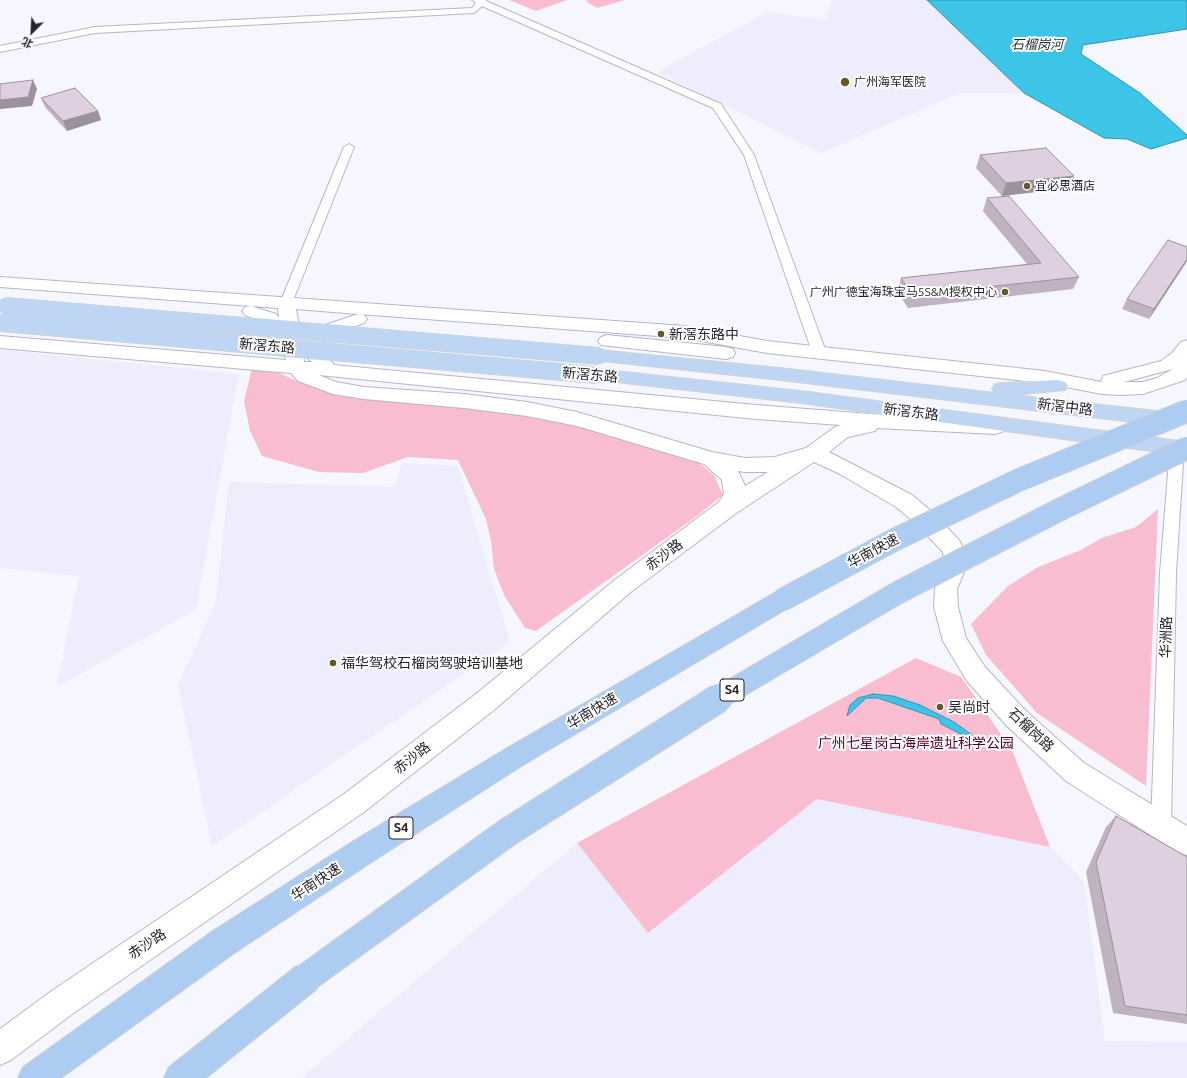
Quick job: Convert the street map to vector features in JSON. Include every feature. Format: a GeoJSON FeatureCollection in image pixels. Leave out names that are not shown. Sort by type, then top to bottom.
{"type":"FeatureCollection","features":[{"type":"Feature","properties":{"kind":"highway","name":"新滘东路"},"geometry":{"type":"LineString","coordinates":[[2,300],[599,356],[943,392]]}},
{"type":"Feature","properties":{"kind":"highway","name":"新滘东路"},"geometry":{"type":"LineString","coordinates":[[0,323],[596,375],[801,397],[1184,448]]}},
{"type":"Feature","properties":{"kind":"highway"},"geometry":{"type":"LineString","coordinates":[[845,366],[943,392],[1058,386]]}},
{"type":"Feature","properties":{"kind":"highway","name":"新滘中路"},"geometry":{"type":"LineString","coordinates":[[943,392],[1187,422]]}},
{"type":"Feature","properties":{"kind":"highway","name":"华南快速"},"geometry":{"type":"LineString","coordinates":[[34,1078],[225,941],[365,850],[523,752],[782,600],[896,539],[1019,480],[1187,410]]}},
{"type":"Feature","properties":{"kind":"highway","name":"S4"},"geometry":{"type":"LineString","coordinates":[[180,1078],[306,978],[508,832],[670,728],[775,664],[900,592],[1063,508],[1184,448]]}},
{"type":"Feature","properties":{"kind":"main road"},"geometry":{"type":"LineString","coordinates":[[0,282],[287,308],[678,332],[742,344],[1045,377],[1120,389],[1143,388],[1178,376],[1187,365]]}},
{"type":"Feature","properties":{"kind":"main road"},"geometry":{"type":"LineString","coordinates":[[2,300],[251,311],[287,308],[358,319],[537,334],[845,366]]}},
{"type":"Feature","properties":{"kind":"main road"},"geometry":{"type":"LineString","coordinates":[[287,308],[296,367],[305,377],[333,388],[364,393],[464,401],[527,409],[577,419],[711,459],[745,465],[763,465],[813,453],[812,433],[802,425],[756,412]]}},
{"type":"Feature","properties":{"kind":"main road"},"geometry":{"type":"LineString","coordinates":[[233,362],[263,353],[273,346],[278,340],[279,334],[274,322],[270,318],[251,311]]}},
{"type":"Feature","properties":{"kind":"main road"},"geometry":{"type":"LineString","coordinates":[[353,373],[324,364],[312,352],[313,345],[320,336],[337,326],[358,319]]}},
{"type":"Feature","properties":{"kind":"main road"},"geometry":{"type":"LineString","coordinates":[[0,342],[296,367],[756,412],[895,423],[1041,429]]}},
{"type":"Feature","properties":{"kind":"main road"},"geometry":{"type":"LineString","coordinates":[[1058,386],[1086,384],[1167,365],[1179,356],[1187,346]]}},
{"type":"Feature","properties":{"kind":"main road","name":"赤沙路"},"geometry":{"type":"LineString","coordinates":[[0,1049],[64,1001],[354,803],[485,702],[624,585],[727,508],[813,453],[842,432],[864,426],[895,423]]}},
{"type":"Feature","properties":{"kind":"main road","name":"石榴岗路"},"geometry":{"type":"LineString","coordinates":[[813,453],[847,469],[904,501],[940,534],[956,553],[956,565],[946,589],[948,621],[955,641],[976,674],[1016,718],[1075,772],[1187,842]]}},
{"type":"Feature","properties":{"kind":"main road"},"geometry":{"type":"LineString","coordinates":[[711,459],[730,475],[734,483],[735,494],[727,508]]}},
{"type":"Feature","properties":{"kind":"street"},"geometry":{"type":"LineString","coordinates":[[0,49],[95,30],[474,10],[480,1],[717,106],[749,155],[819,352]]}},
{"type":"Feature","properties":{"kind":"street"},"geometry":{"type":"LineString","coordinates":[[287,308],[349,147]]}},
{"type":"Feature","properties":{"kind":"street","name":"华洲路"},"geometry":{"type":"LineString","coordinates":[[1161,826],[1168,573],[1184,448]]}},
{"type":"Feature","properties":{"kind":"shaded area","name":"广州海军医院"},"geometry":{"type":"Polygon","coordinates":[[[832,0],[929,0],[1024,93],[960,93],[821,153],[657,72],[767,12],[825,20],[832,0]]]}},
{"type":"Feature","properties":{"kind":"shaded area"},"geometry":{"type":"Polygon","coordinates":[[[0,350],[239,374],[196,609],[57,687],[79,576],[0,568],[0,350]]]}},
{"type":"Feature","properties":{"kind":"shaded area","name":"福华驾校石榴岗驾驶培训基地"},"geometry":{"type":"Polygon","coordinates":[[[402,463],[458,466],[510,642],[212,846],[178,685],[216,601],[229,482],[395,487],[402,463]]]}},
{"type":"Feature","properties":{"kind":"shaded area"},"geometry":{"type":"Polygon","coordinates":[[[817,799],[1050,847],[1084,882],[1105,1041],[1187,1042],[1187,1078],[302,1078],[577,843],[648,933],[817,799]]]}},
{"type":"Feature","properties":{"kind":"green space"},"geometry":{"type":"Polygon","coordinates":[[[509,0],[567,0],[536,11],[509,0]]]}},
{"type":"Feature","properties":{"kind":"green space"},"geometry":{"type":"Polygon","coordinates":[[[625,0],[597,8],[585,1],[625,0]]]}},
{"type":"Feature","properties":{"kind":"green space"},"geometry":{"type":"Polygon","coordinates":[[[252,368],[270,369],[301,383],[353,398],[471,407],[577,425],[699,463],[714,475],[723,495],[697,516],[536,631],[525,628],[504,595],[494,569],[491,541],[486,519],[458,460],[408,457],[363,473],[319,472],[262,456],[250,431],[244,401],[252,368]]]}},
{"type":"Feature","properties":{"kind":"green space"},"geometry":{"type":"Polygon","coordinates":[[[1158,509],[1146,786],[1037,713],[986,655],[971,624],[1008,586],[1038,567],[1081,550],[1102,538],[1136,527],[1158,509]]]}},
{"type":"Feature","properties":{"kind":"green space","name":"广州七星岗古海岸遗址科学公园"},"geometry":{"type":"Polygon","coordinates":[[[916,658],[961,677],[1012,750],[1050,847],[817,799],[648,933],[577,843],[916,658]]]}},
{"type":"Feature","properties":{"kind":"water","name":"石榴岗河"},"geometry":{"type":"Polygon","coordinates":[[[927,0],[1187,0],[1187,29],[1083,45],[1081,54],[1140,93],[1187,135],[1187,138],[1151,149],[1127,139],[1104,138],[1024,93],[927,0]]]}},
{"type":"Feature","properties":{"kind":"water"},"geometry":{"type":"Polygon","coordinates":[[[873,694],[893,696],[920,705],[954,722],[976,738],[981,744],[941,724],[939,719],[878,698],[866,698],[847,716],[850,705],[858,698],[873,694]]]}},
{"type":"Feature","properties":{"kind":"building"},"geometry":{"type":"Polygon","coordinates":[[[33,80],[28,97],[0,100],[0,84],[33,80]]]}},
{"type":"Feature","properties":{"kind":"building"},"geometry":{"type":"Polygon","coordinates":[[[75,88],[98,111],[63,121],[41,98],[75,88]]]}},
{"type":"Feature","properties":{"kind":"building"},"geometry":{"type":"Polygon","coordinates":[[[1046,148],[1074,176],[1006,183],[980,155],[1046,148]]]}},
{"type":"Feature","properties":{"kind":"building"},"geometry":{"type":"Polygon","coordinates":[[[1009,196],[1079,277],[912,295],[901,278],[1041,263],[987,198],[1009,196]]]}},
{"type":"Feature","properties":{"kind":"building"},"geometry":{"type":"Polygon","coordinates":[[[1168,240],[1187,247],[1187,259],[1154,309],[1127,299],[1168,240]]]}},
{"type":"Feature","properties":{"kind":"building"},"geometry":{"type":"Polygon","coordinates":[[[1116,816],[1187,857],[1187,1015],[1125,1006],[1096,862],[1116,816]]]}},
{"type":"Feature","properties":{"kind":"place","name":"广州海军医院"},"geometry":{"type":"Point","coordinates":[845,82]}},
{"type":"Feature","properties":{"kind":"place","name":"宜必思酒店"},"geometry":{"type":"Point","coordinates":[1027,186]}},
{"type":"Feature","properties":{"kind":"place","name":"广州广德宝海珠宝马5S&M授权中心"},"geometry":{"type":"Point","coordinates":[1005,292]}},
{"type":"Feature","properties":{"kind":"place","name":"新滘东路中"},"geometry":{"type":"Point","coordinates":[661,334]}},
{"type":"Feature","properties":{"kind":"place","name":"福华驾校石榴岗驾驶培训基地"},"geometry":{"type":"Point","coordinates":[333,663]}},
{"type":"Feature","properties":{"kind":"place","name":"吴尚时"},"geometry":{"type":"Point","coordinates":[940,707]}}]}
